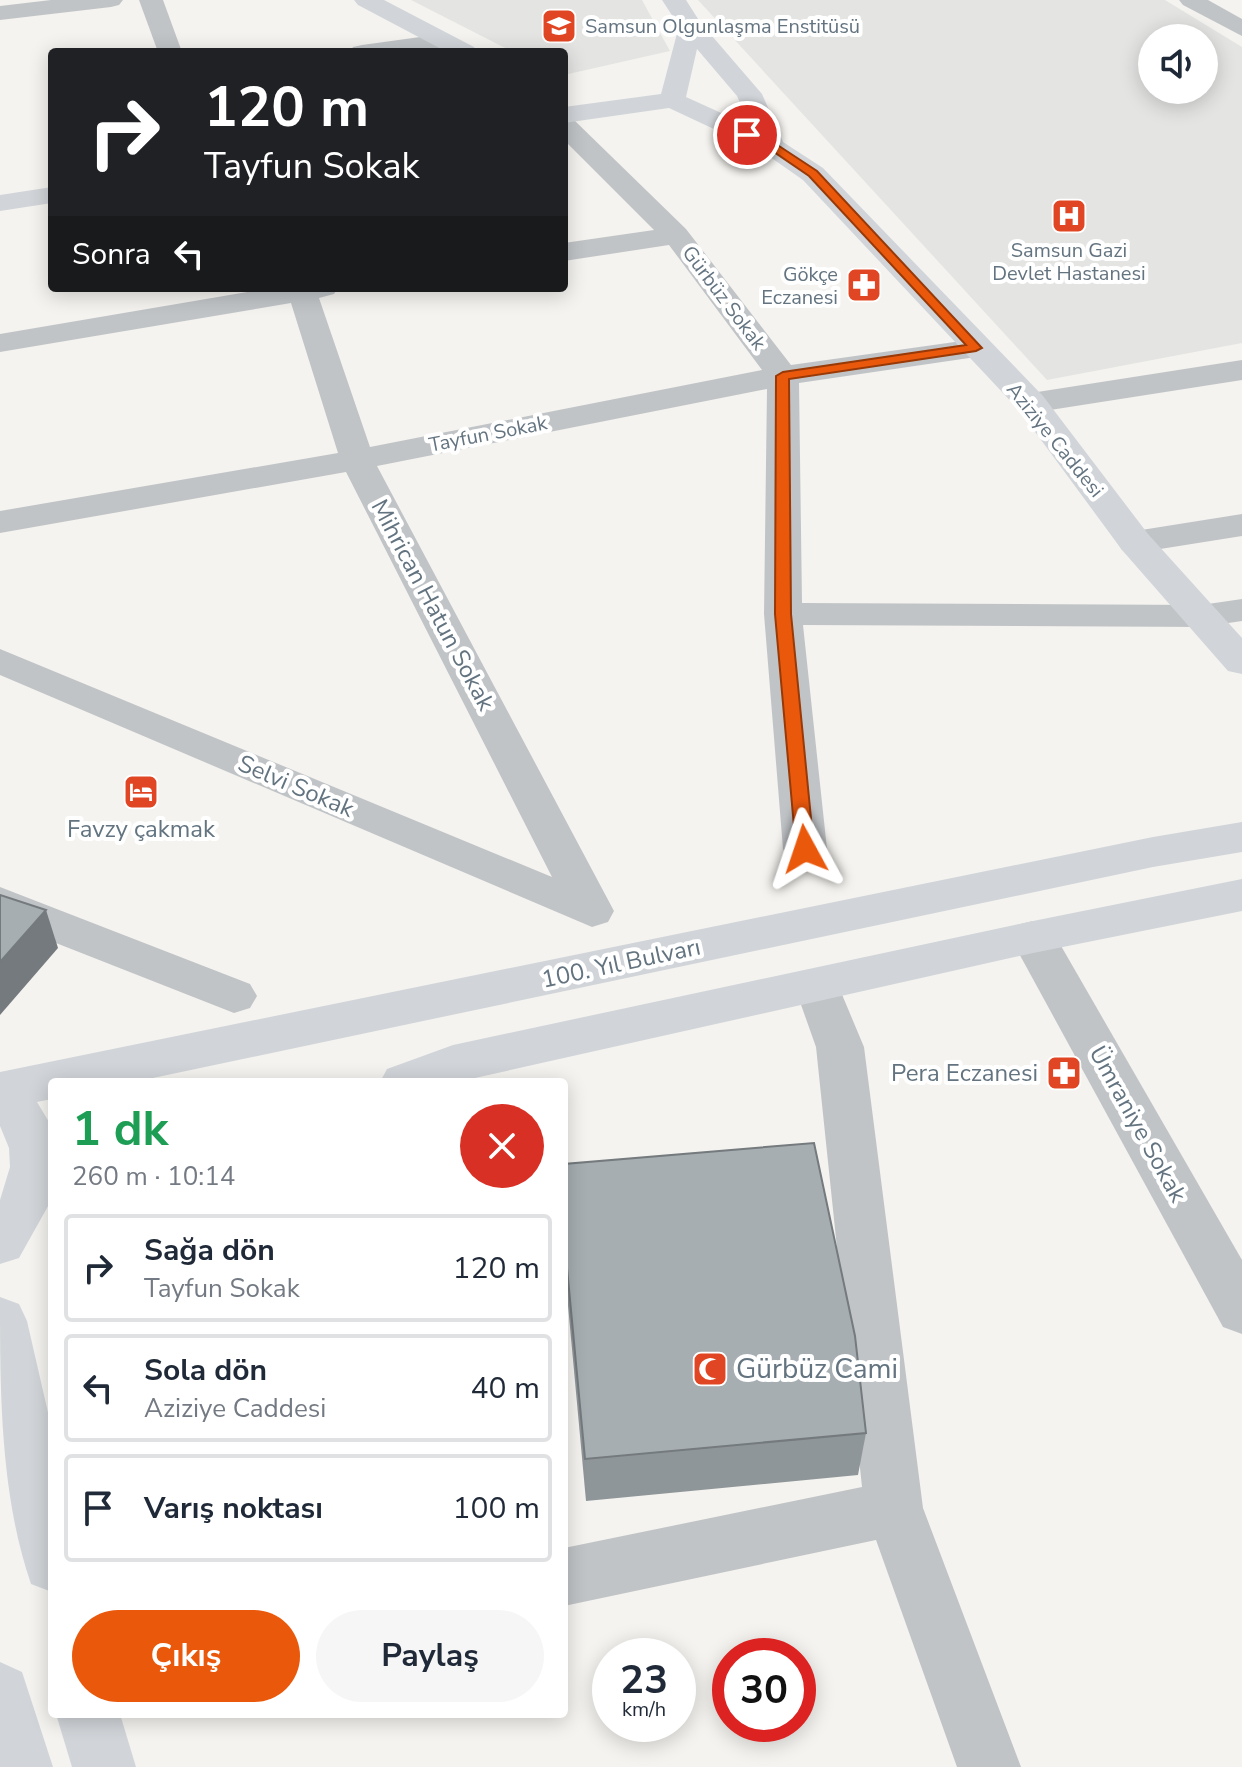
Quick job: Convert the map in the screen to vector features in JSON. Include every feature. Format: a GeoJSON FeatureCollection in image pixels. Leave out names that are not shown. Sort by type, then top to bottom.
{"type":"FeatureCollection","features":[{"type":"Feature","properties":{"kind":"main road"},"geometry":{"type":"LineString","coordinates":[[366,0],[457,48]]}},
{"type":"Feature","properties":{"kind":"main road"},"geometry":{"type":"LineString","coordinates":[[674,0],[691,26],[749,94],[772,146]]}},
{"type":"Feature","properties":{"kind":"main road"},"geometry":{"type":"LineString","coordinates":[[578,118],[672,100],[691,26]]}},
{"type":"Feature","properties":{"kind":"main road","name":"Aziziye Caddesi"},"geometry":{"type":"LineString","coordinates":[[672,100],[772,146],[813,174],[1031,403],[1135,542],[1242,662]]}},
{"type":"Feature","properties":{"kind":"main road"},"geometry":{"type":"LineString","coordinates":[[0,203],[48,196]]}},
{"type":"Feature","properties":{"kind":"main road","name":"100. Yıl Bulvarı"},"geometry":{"type":"LineString","coordinates":[[76,1078],[1153,852],[1242,837]]}},
{"type":"Feature","properties":{"kind":"main road"},"geometry":{"type":"LineString","coordinates":[[415,1078],[453,1064],[1033,937],[1242,895]]}},
{"type":"Feature","properties":{"kind":"main road","name":"100. Yıl Bulvarı"},"geometry":{"type":"LineString","coordinates":[[0,1094],[48,1084]]}},
{"type":"Feature","properties":{"kind":"main road"},"geometry":{"type":"LineString","coordinates":[[0,1094],[18,1110],[34,1142],[34,1179],[24,1223]]}},
{"type":"Feature","properties":{"kind":"main road"},"geometry":{"type":"LineString","coordinates":[[0,1321],[48,1544]]}},
{"type":"Feature","properties":{"kind":"main road"},"geometry":{"type":"LineString","coordinates":[[0,1694],[21,1767]]}},
{"type":"Feature","properties":{"kind":"main road"},"geometry":{"type":"LineString","coordinates":[[89,1718],[104,1767]]}},
{"type":"Feature","properties":{"kind":"street"},"geometry":{"type":"LineString","coordinates":[[0,13],[111,0]]}},
{"type":"Feature","properties":{"kind":"street"},"geometry":{"type":"LineString","coordinates":[[151,0],[169,48]]}},
{"type":"Feature","properties":{"kind":"street"},"geometry":{"type":"LineString","coordinates":[[1191,0],[1242,29]]}},
{"type":"Feature","properties":{"kind":"street"},"geometry":{"type":"LineString","coordinates":[[391,48],[442,41]]}},
{"type":"Feature","properties":{"kind":"street","name":"Gürbüz Sokak"},"geometry":{"type":"LineString","coordinates":[[578,118],[676,235],[783,376],[783,614],[805,849]]}},
{"type":"Feature","properties":{"kind":"street"},"geometry":{"type":"LineString","coordinates":[[568,251],[676,235]]}},
{"type":"Feature","properties":{"kind":"street"},"geometry":{"type":"LineString","coordinates":[[0,343],[292,292]]}},
{"type":"Feature","properties":{"kind":"street","name":"Mihrican Hatun Sokak"},"geometry":{"type":"LineString","coordinates":[[310,292],[357,460],[592,911]]}},
{"type":"Feature","properties":{"kind":"street","name":"Tayfun Sokak"},"geometry":{"type":"LineString","coordinates":[[0,522],[357,460],[783,376],[976,348]]}},
{"type":"Feature","properties":{"kind":"street"},"geometry":{"type":"LineString","coordinates":[[1031,403],[1242,370]]}},
{"type":"Feature","properties":{"kind":"street"},"geometry":{"type":"LineString","coordinates":[[1135,542],[1242,525]]}},
{"type":"Feature","properties":{"kind":"street"},"geometry":{"type":"LineString","coordinates":[[783,614],[1201,616],[1242,610]]}},
{"type":"Feature","properties":{"kind":"street","name":"Selvi Sokak"},"geometry":{"type":"LineString","coordinates":[[0,661],[592,911]]}},
{"type":"Feature","properties":{"kind":"street"},"geometry":{"type":"LineString","coordinates":[[0,903],[234,996]]}},
{"type":"Feature","properties":{"kind":"street","name":"Ümraniye Sokak"},"geometry":{"type":"LineString","coordinates":[[1033,937],[1242,1310]]}},
{"type":"Feature","properties":{"kind":"street"},"geometry":{"type":"LineString","coordinates":[[817,985],[840,1047],[894,1508],[989,1767]]}},
{"type":"Feature","properties":{"kind":"street"},"geometry":{"type":"LineString","coordinates":[[568,1576],[894,1508]]}},
{"type":"Feature","properties":{"kind":"shaded area","name":"Samsun Olgunlaşma Enstitüsü"},"geometry":{"type":"Polygon","coordinates":[[[411,0],[642,0],[670,51],[568,74],[568,48],[505,48],[411,0]]]}},
{"type":"Feature","properties":{"kind":"shaded area","name":"Samsun Gazi Devlet Hastanesi"},"geometry":{"type":"Polygon","coordinates":[[[698,0],[1165,0],[1204,24],[1138,24],[1138,104],[1218,104],[1218,32],[1242,47],[1242,343],[1047,380],[698,0]]]}},
{"type":"Feature","properties":{"kind":"building"},"geometry":{"type":"Polygon","coordinates":[[[0,895],[46,910],[0,962],[0,895]]]}},
{"type":"Feature","properties":{"kind":"building","name":"Gürbüz Cami"},"geometry":{"type":"Polygon","coordinates":[[[814,1143],[855,1336],[866,1433],[585,1459],[568,1278],[568,1164],[814,1143]]]}},
{"type":"Feature","properties":{"kind":"place","name":"Samsun Olgunlaşma Enstitüsü"},"geometry":{"type":"Point","coordinates":[559,26]}},
{"type":"Feature","properties":{"kind":"place","name":"Samsun Gazi Devlet Hastanesi"},"geometry":{"type":"Point","coordinates":[1069,216]}},
{"type":"Feature","properties":{"kind":"place","name":"Gökçe Eczanesi"},"geometry":{"type":"Point","coordinates":[864,285]}},
{"type":"Feature","properties":{"kind":"place","name":"Favzy çakmak"},"geometry":{"type":"Point","coordinates":[141,792]}},
{"type":"Feature","properties":{"kind":"place","name":"Pera Eczanesi"},"geometry":{"type":"Point","coordinates":[1064,1073]}},
{"type":"Feature","properties":{"kind":"place","name":"Gürbüz Cami"},"geometry":{"type":"Point","coordinates":[710,1369]}},
{"type":"Feature","properties":{"kind":"route"},"geometry":{"type":"LineString","coordinates":[[747,135],[772,146],[813,174],[976,348],[783,376],[783,614],[805,849]]}}]}
